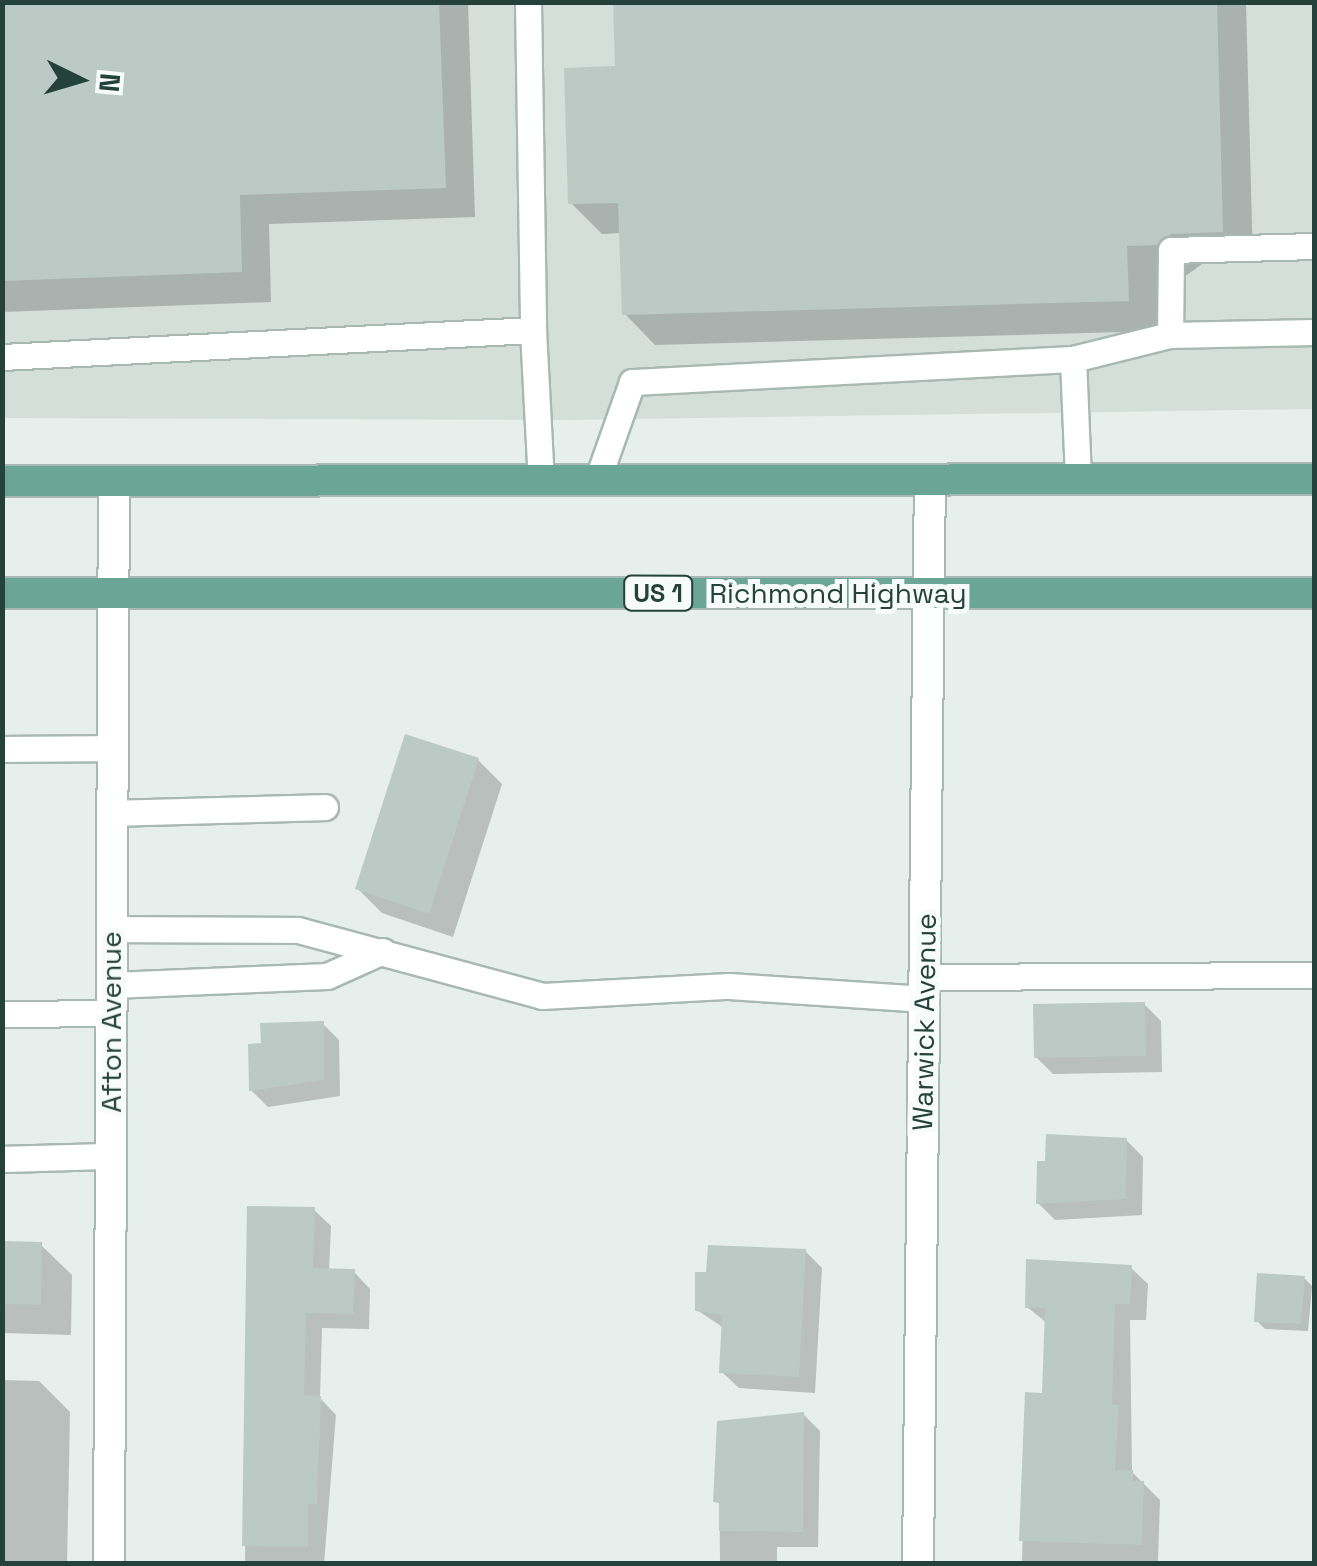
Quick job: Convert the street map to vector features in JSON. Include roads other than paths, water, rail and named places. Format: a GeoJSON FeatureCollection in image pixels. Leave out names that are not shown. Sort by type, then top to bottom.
{"type":"FeatureCollection","features":[{"type":"Feature","properties":{"kind":"main road"},"geometry":{"type":"LineString","coordinates":[[2,481],[1314,479]]}},
{"type":"Feature","properties":{"kind":"main road","name":"Richmond Highway"},"geometry":{"type":"LineString","coordinates":[[2,593],[1314,593]]}},
{"type":"Feature","properties":{"kind":"street","name":"Afton Avenue"},"geometry":{"type":"LineString","coordinates":[[109,1564],[114,481]]}},
{"type":"Feature","properties":{"kind":"street","name":"Warwick Avenue"},"geometry":{"type":"LineString","coordinates":[[918,1564],[930,481]]}},
{"type":"Feature","properties":{"kind":"lane"},"geometry":{"type":"LineString","coordinates":[[528,2],[533,330],[542,481]]}},
{"type":"Feature","properties":{"kind":"lane"},"geometry":{"type":"LineString","coordinates":[[1170,335],[1171,250],[1314,246]]}},
{"type":"Feature","properties":{"kind":"lane"},"geometry":{"type":"LineString","coordinates":[[2,357],[533,330]]}},
{"type":"Feature","properties":{"kind":"lane"},"geometry":{"type":"LineString","coordinates":[[598,481],[632,382],[1073,359],[1170,335],[1314,332]]}},
{"type":"Feature","properties":{"kind":"lane"},"geometry":{"type":"LineString","coordinates":[[1073,359],[1078,480]]}},
{"type":"Feature","properties":{"kind":"lane"},"geometry":{"type":"LineString","coordinates":[[2,749],[112,748]]}},
{"type":"Feature","properties":{"kind":"lane"},"geometry":{"type":"LineString","coordinates":[[113,813],[324,807]]}},
{"type":"Feature","properties":{"kind":"lane"},"geometry":{"type":"LineString","coordinates":[[112,929],[298,930],[542,996],[729,986],[925,988],[1314,975]]}},
{"type":"Feature","properties":{"kind":"lane"},"geometry":{"type":"LineString","coordinates":[[2,1014],[327,976],[383,952]]}},
{"type":"Feature","properties":{"kind":"lane"},"geometry":{"type":"LineString","coordinates":[[2,1160],[111,1156]]}}]}
